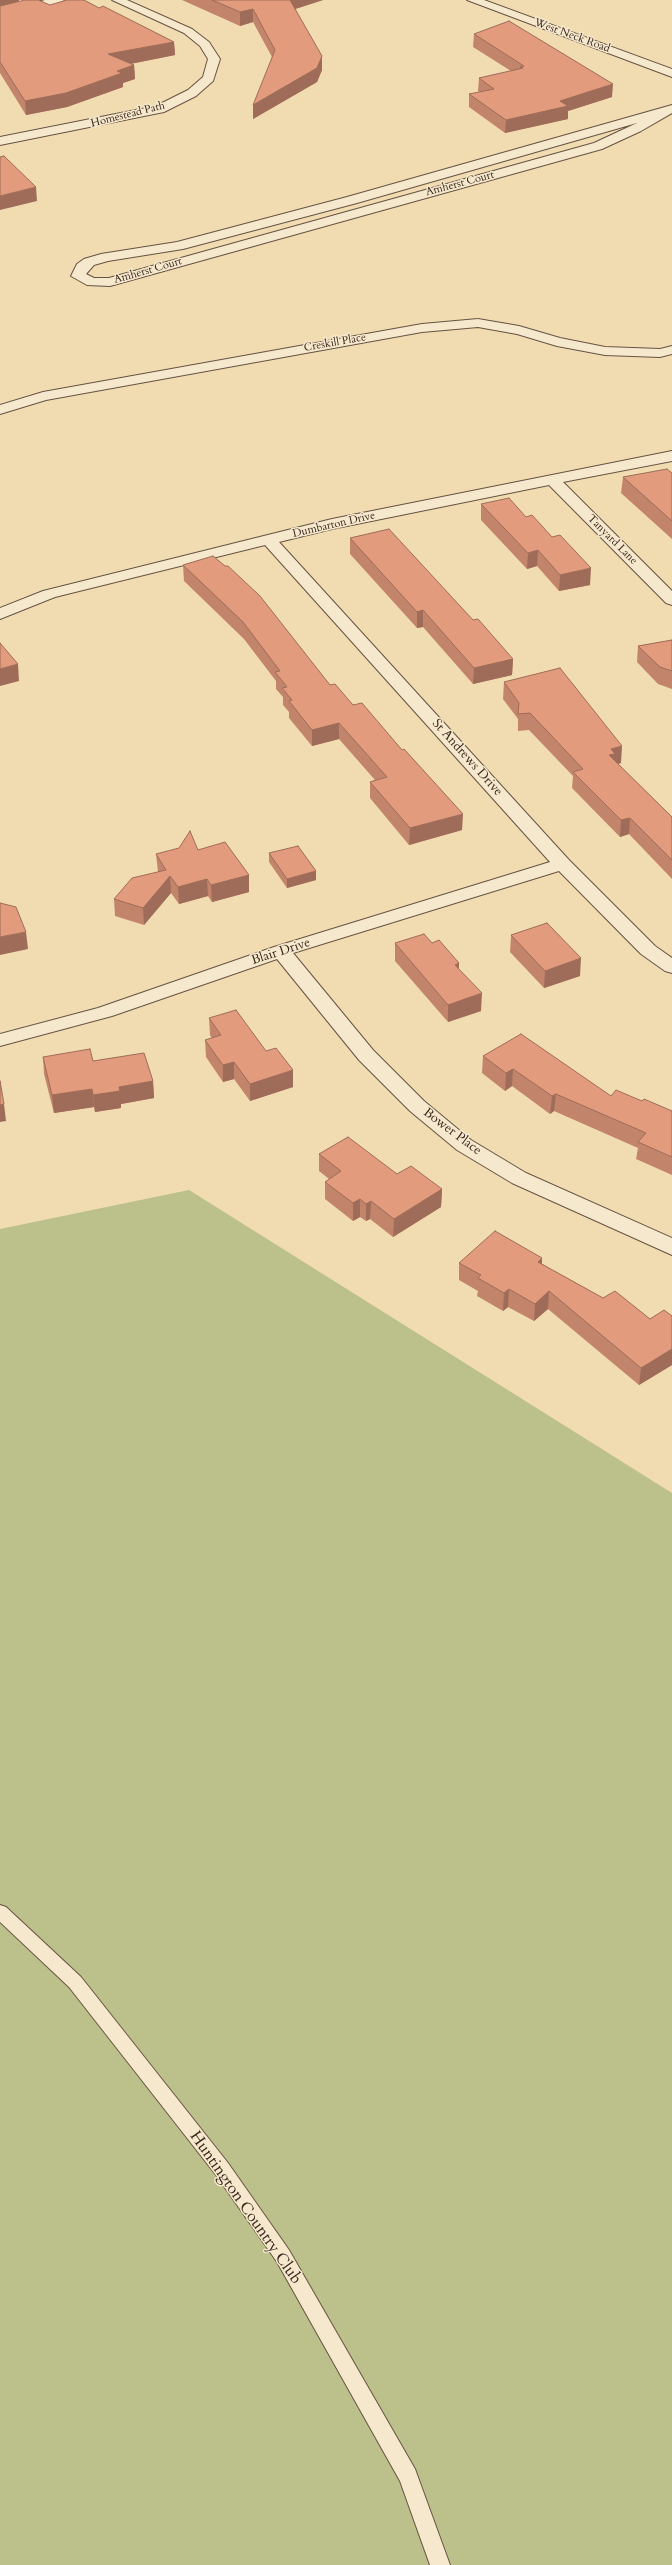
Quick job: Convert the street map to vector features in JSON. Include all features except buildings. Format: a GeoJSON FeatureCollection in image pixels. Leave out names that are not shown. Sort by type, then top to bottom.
{"type":"FeatureCollection","features":[{"type":"Feature","properties":{"kind":"street"},"geometry":{"type":"LineString","coordinates":[[0,16],[58,0]]}},
{"type":"Feature","properties":{"kind":"street","name":"Homestead Path"},"geometry":{"type":"LineString","coordinates":[[0,141],[160,109],[192,93],[209,78],[214,59],[205,44],[188,31],[118,0]]}},
{"type":"Feature","properties":{"kind":"street","name":"West Neck Road"},"geometry":{"type":"LineString","coordinates":[[472,0],[672,73]]}},
{"type":"Feature","properties":{"kind":"street","name":"Amherst Court"},"geometry":{"type":"LineString","coordinates":[[671,109],[637,128],[598,146],[110,282],[92,282],[78,276],[82,267],[106,256],[186,244],[352,200],[671,109]]}},
{"type":"Feature","properties":{"kind":"street","name":"Creskill Place"},"geometry":{"type":"LineString","coordinates":[[0,410],[43,396],[422,328],[478,323],[519,330],[557,342],[605,351],[660,353],[672,350]]}},
{"type":"Feature","properties":{"kind":"street","name":"Dumbarton Drive"},"geometry":{"type":"LineString","coordinates":[[0,614],[49,594],[332,524],[672,456]]}},
{"type":"Feature","properties":{"kind":"street","name":"Tanyard Lane"},"geometry":{"type":"LineString","coordinates":[[552,480],[672,600]]}},
{"type":"Feature","properties":{"kind":"street","name":"St Andrews Drive"},"geometry":{"type":"LineString","coordinates":[[270,540],[562,864],[648,950],[672,968]]}},
{"type":"Feature","properties":{"kind":"street","name":"Blair Drive"},"geometry":{"type":"LineString","coordinates":[[0,1040],[105,1012],[281,952],[562,864]]}},
{"type":"Feature","properties":{"kind":"street","name":"Bower Place"},"geometry":{"type":"LineString","coordinates":[[281,952],[366,1055],[417,1106],[464,1145],[526,1182],[672,1247]]}},
{"type":"Feature","properties":{"kind":"lane","name":"Huntington Country Club"},"geometry":{"type":"LineString","coordinates":[[0,1912],[75,1982],[222,2169],[283,2256],[408,2476],[440,2565]]}},
{"type":"Feature","properties":{"kind":"green space"},"geometry":{"type":"Polygon","coordinates":[[[189,1190],[672,1493],[672,2565],[0,2565],[0,1229],[189,1190]]]}}]}
